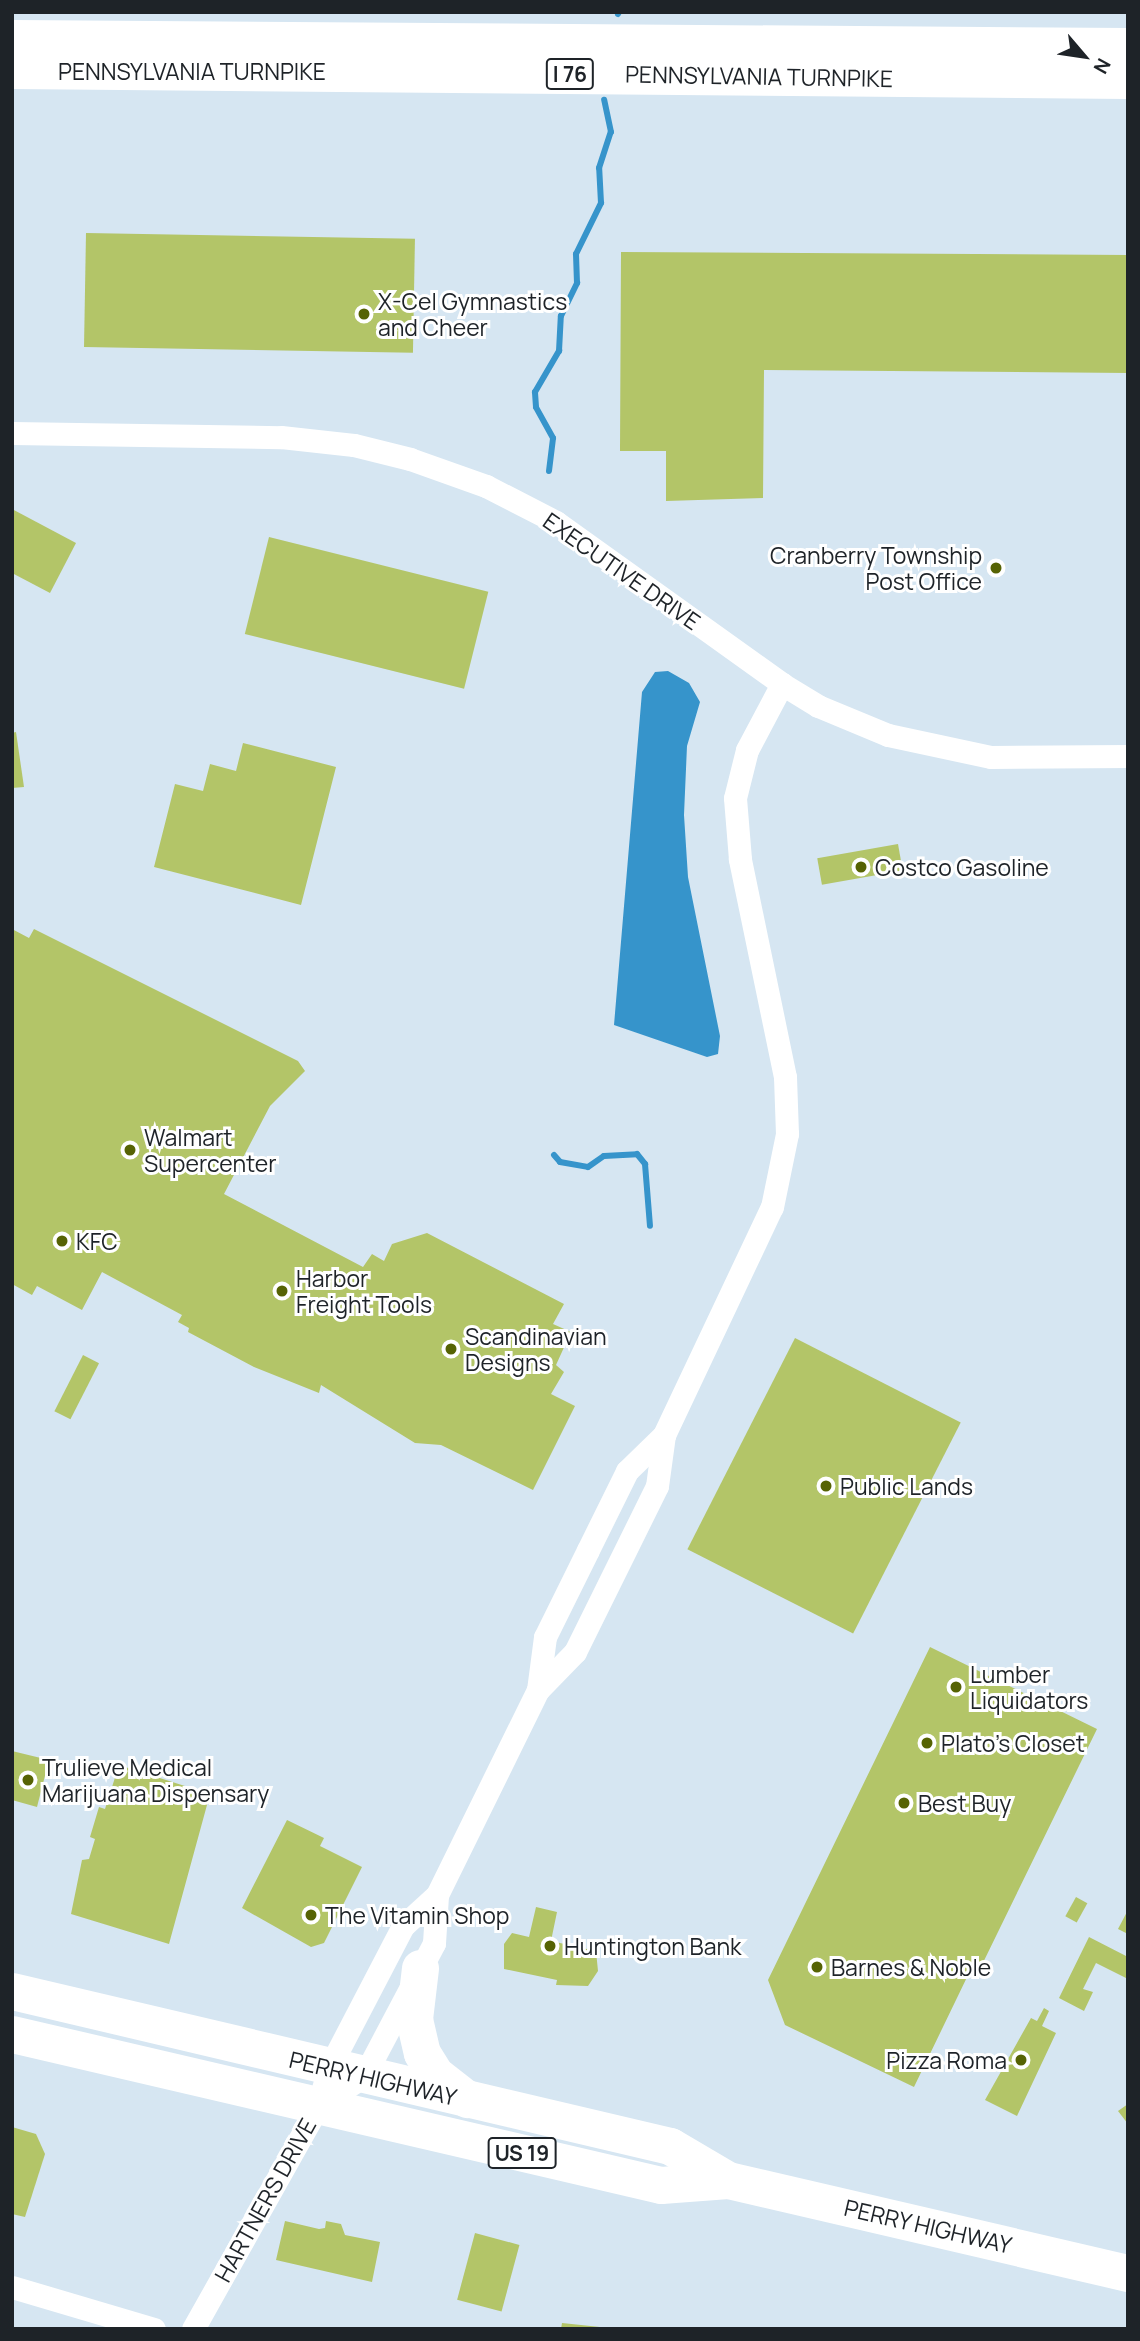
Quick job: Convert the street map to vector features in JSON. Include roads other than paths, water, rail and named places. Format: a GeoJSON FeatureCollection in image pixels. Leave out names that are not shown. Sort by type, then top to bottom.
{"type":"FeatureCollection","features":[{"type":"Feature","properties":{"kind":"highway","name":"PENNSYLVANIA TURNPIKE"},"geometry":{"type":"LineString","coordinates":[[12,39],[1128,47]]}},
{"type":"Feature","properties":{"kind":"highway","name":"PENNSYLVANIA TURNPIKE"},"geometry":{"type":"LineString","coordinates":[[12,70],[1128,80]]}},
{"type":"Feature","properties":{"kind":"main road"},"geometry":{"type":"LineString","coordinates":[[420,1968],[414,2019],[422,2053],[435,2074],[470,2101]]}},
{"type":"Feature","properties":{"kind":"main road","name":"PERRY HIGHWAY"},"geometry":{"type":"LineString","coordinates":[[12,1991],[346,2072],[670,2146],[728,2180],[1128,2273]]}},
{"type":"Feature","properties":{"kind":"main road","name":"PERRY HIGHWAY"},"geometry":{"type":"LineString","coordinates":[[12,2034],[661,2185],[728,2180]]}},
{"type":"Feature","properties":{"kind":"street","name":"EXECUTIVE DRIVE"},"geometry":{"type":"LineString","coordinates":[[12,433],[281,437],[354,445],[435,466],[486,486],[566,528],[782,684],[818,706],[888,735],[951,752],[1026,758],[1128,756]]}},
{"type":"Feature","properties":{"kind":"street"},"geometry":{"type":"LineString","coordinates":[[346,2072],[403,1926],[437,1895],[538,1690],[575,1652],[657,1486],[664,1435],[755,1251],[784,1159],[787,1106],[782,1048],[744,883],[734,815],[741,765],[782,684]]}},
{"type":"Feature","properties":{"kind":"street"},"geometry":{"type":"LineString","coordinates":[[538,1690],[545,1637],[627,1471],[664,1435]]}},
{"type":"Feature","properties":{"kind":"street"},"geometry":{"type":"LineString","coordinates":[[318,2106],[346,2072],[420,1968],[434,1943],[437,1895]]}},
{"type":"Feature","properties":{"kind":"street","name":"HARTNERS DRIVE"},"geometry":{"type":"LineString","coordinates":[[193,2329],[318,2106],[346,2072]]}},
{"type":"Feature","properties":{"kind":"street"},"geometry":{"type":"LineString","coordinates":[[12,2287],[154,2329]]}},
{"type":"Feature","properties":{"kind":"water"},"geometry":{"type":"Polygon","coordinates":[[[668,671],[689,683],[700,702],[687,746],[684,815],[688,877],[720,1036],[718,1054],[707,1057],[614,1025],[642,692],[655,672],[668,671]]]}},
{"type":"Feature","properties":{"kind":"waterway"},"geometry":{"type":"LineString","coordinates":[[549,471],[553,438],[536,407],[535,392],[559,351],[561,316],[577,283],[576,254],[601,203],[599,168],[611,132],[604,100]]}},
{"type":"Feature","properties":{"kind":"waterway"},"geometry":{"type":"LineString","coordinates":[[554,1155],[560,1162],[588,1167],[604,1156],[637,1154],[645,1164],[650,1226]]}},
{"type":"Feature","properties":{"kind":"place","name":"X-Cel Gymnastics and Cheer"},"geometry":{"type":"Point","coordinates":[364,314]}},
{"type":"Feature","properties":{"kind":"place","name":"Cranberry Township Post Office"},"geometry":{"type":"Point","coordinates":[996,568]}},
{"type":"Feature","properties":{"kind":"place","name":"Costco Gasoline"},"geometry":{"type":"Point","coordinates":[861,867]}},
{"type":"Feature","properties":{"kind":"place","name":"Walmart Supercenter"},"geometry":{"type":"Point","coordinates":[130,1150]}},
{"type":"Feature","properties":{"kind":"place","name":"KFC"},"geometry":{"type":"Point","coordinates":[62,1241]}},
{"type":"Feature","properties":{"kind":"place","name":"Harbor Freight Tools"},"geometry":{"type":"Point","coordinates":[282,1291]}},
{"type":"Feature","properties":{"kind":"place","name":"Scandinavian Designs"},"geometry":{"type":"Point","coordinates":[451,1349]}},
{"type":"Feature","properties":{"kind":"place","name":"Public Lands"},"geometry":{"type":"Point","coordinates":[826,1486]}},
{"type":"Feature","properties":{"kind":"place","name":"Lumber Liquidators"},"geometry":{"type":"Point","coordinates":[956,1687]}},
{"type":"Feature","properties":{"kind":"place","name":"Plato's Closet"},"geometry":{"type":"Point","coordinates":[927,1743]}},
{"type":"Feature","properties":{"kind":"place","name":"Trulieve Medical Marijuana Dispensary"},"geometry":{"type":"Point","coordinates":[28,1780]}},
{"type":"Feature","properties":{"kind":"place","name":"Best Buy"},"geometry":{"type":"Point","coordinates":[904,1803]}},
{"type":"Feature","properties":{"kind":"place","name":"The Vitamin Shop"},"geometry":{"type":"Point","coordinates":[311,1915]}},
{"type":"Feature","properties":{"kind":"place","name":"Huntington Bank"},"geometry":{"type":"Point","coordinates":[550,1946]}},
{"type":"Feature","properties":{"kind":"place","name":"Barnes & Noble"},"geometry":{"type":"Point","coordinates":[817,1967]}},
{"type":"Feature","properties":{"kind":"place","name":"Pizza Roma"},"geometry":{"type":"Point","coordinates":[1021,2060]}}]}
